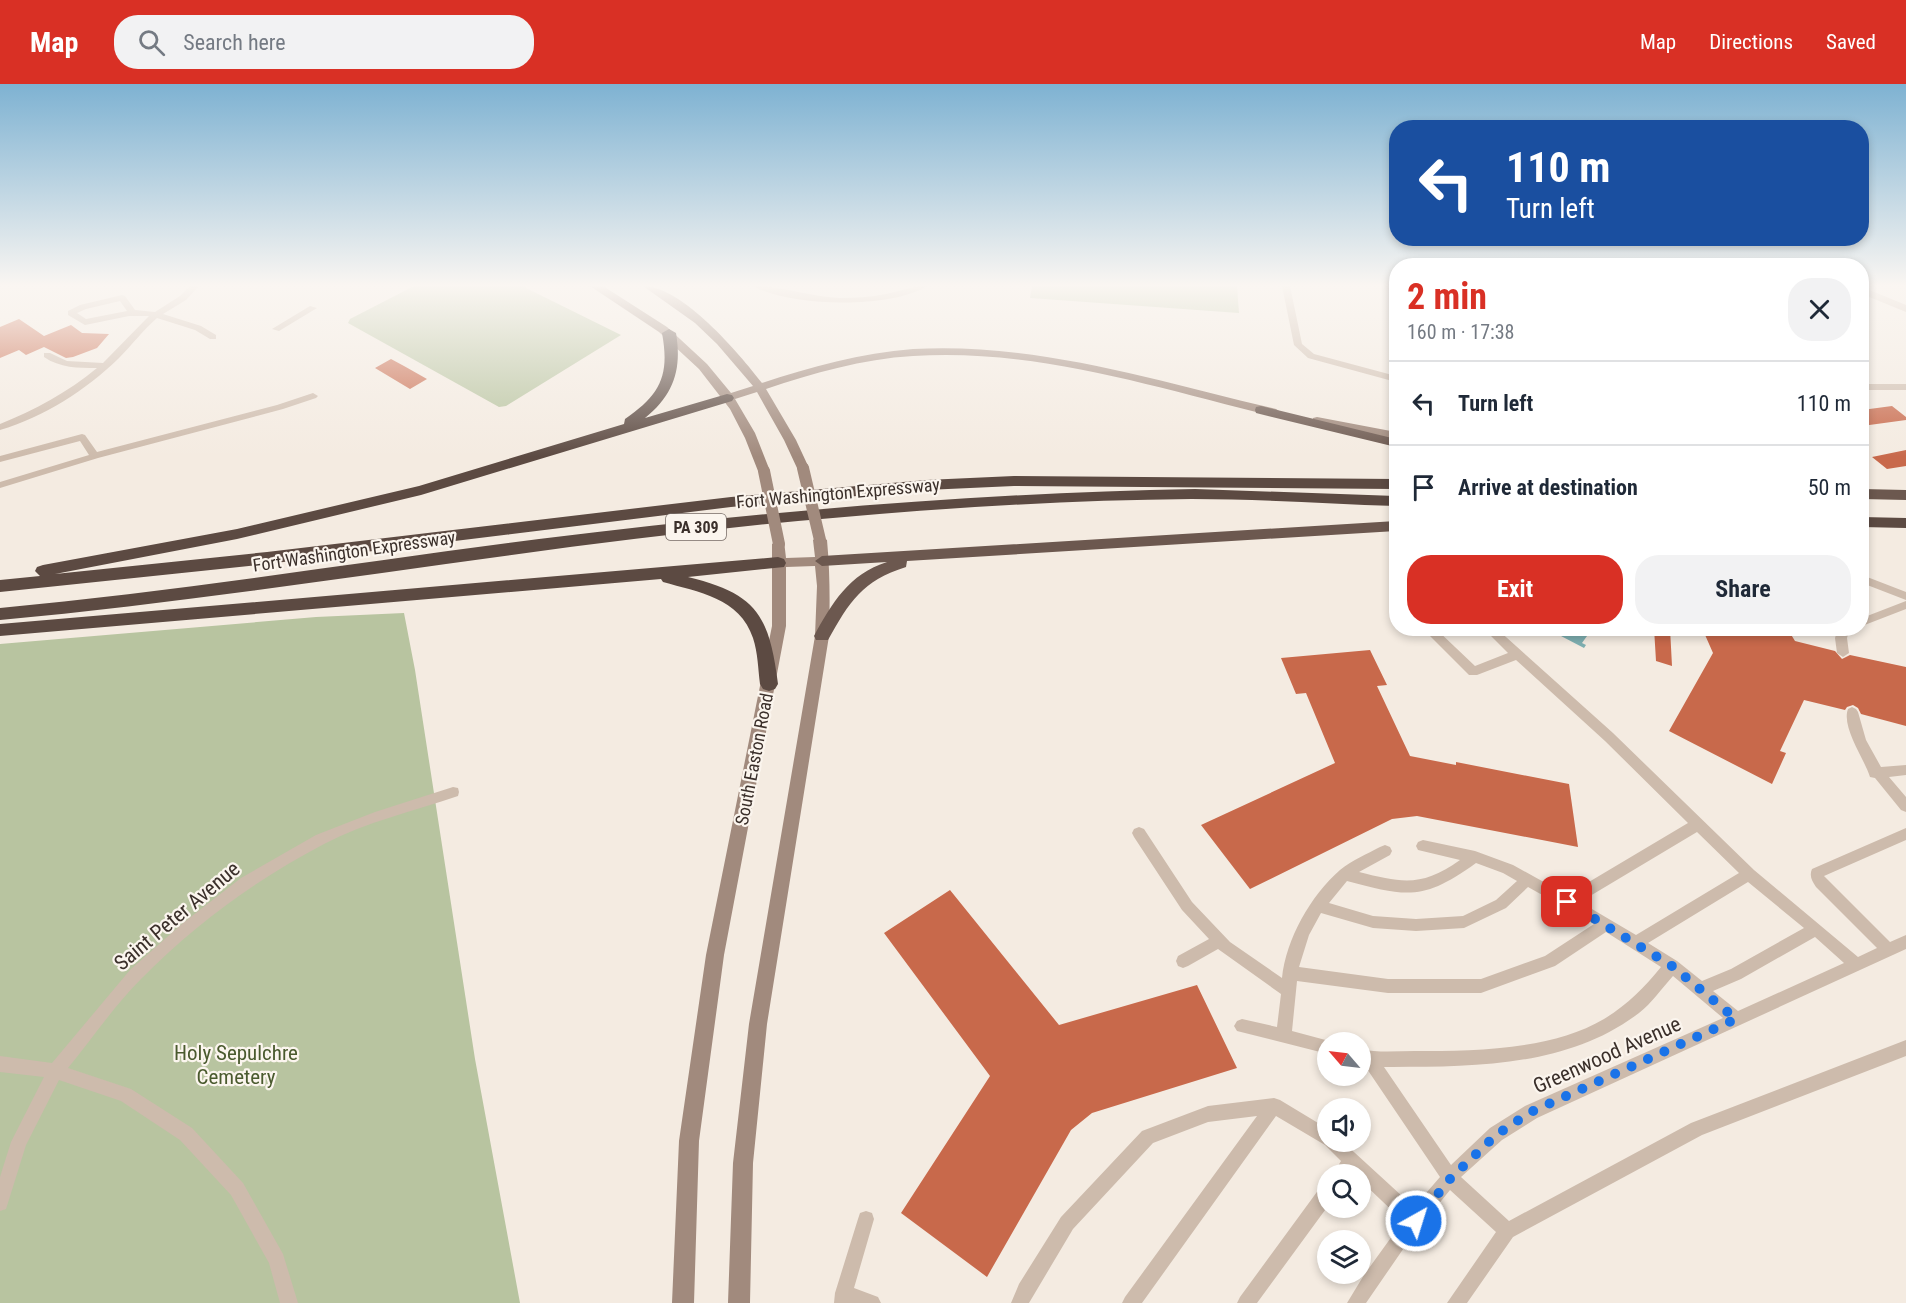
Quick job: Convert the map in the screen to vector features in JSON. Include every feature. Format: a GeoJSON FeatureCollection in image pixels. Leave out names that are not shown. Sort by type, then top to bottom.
{"type":"FeatureCollection","features":[{"type":"Feature","properties":{"kind":"highway"},"geometry":{"type":"LineString","coordinates":[[604,435],[643,414],[657,401],[671,376],[673,364],[670,343]]}},
{"type":"Feature","properties":{"kind":"highway"},"geometry":{"type":"LineString","coordinates":[[0,578],[237,534],[421,490],[727,398]]}},
{"type":"Feature","properties":{"kind":"highway"},"geometry":{"type":"LineString","coordinates":[[1261,410],[1389,441]]}},
{"type":"Feature","properties":{"kind":"highway","name":"Fort Washington Expressway"},"geometry":{"type":"LineString","coordinates":[[0,586],[267,558],[731,502],[926,485],[1195,480],[1389,484]]}},
{"type":"Feature","properties":{"kind":"highway"},"geometry":{"type":"LineString","coordinates":[[1869,494],[1906,495]]}},
{"type":"Feature","properties":{"kind":"highway","name":"Fort Washington Expressway"},"geometry":{"type":"LineString","coordinates":[[0,614],[293,579],[593,538],[820,513],[1028,498],[1192,495],[1389,501]]}},
{"type":"Feature","properties":{"kind":"highway"},"geometry":{"type":"LineString","coordinates":[[1869,523],[1906,524]]}},
{"type":"Feature","properties":{"kind":"highway"},"geometry":{"type":"LineString","coordinates":[[822,561],[1389,526]]}},
{"type":"Feature","properties":{"kind":"highway"},"geometry":{"type":"LineString","coordinates":[[822,636],[843,597],[862,579],[880,569],[903,562],[962,552]]}},
{"type":"Feature","properties":{"kind":"highway"},"geometry":{"type":"LineString","coordinates":[[0,630],[778,563]]}},
{"type":"Feature","properties":{"kind":"highway"},"geometry":{"type":"LineString","coordinates":[[649,573],[705,585],[721,592],[747,612],[762,638],[769,684]]}},
{"type":"Feature","properties":{"kind":"main road","name":"South Easton Road"},"geometry":{"type":"LineString","coordinates":[[679,343],[702,366],[749,431],[774,506],[779,543],[779,626],[716,955],[689,1141],[683,1303]]}},
{"type":"Feature","properties":{"kind":"main road"},"geometry":{"type":"LineString","coordinates":[[722,343],[762,387],[790,436],[803,468],[820,540],[824,586],[822,636],[758,1024],[743,1163],[739,1303]]}},
{"type":"Feature","properties":{"kind":"main road"},"geometry":{"type":"LineString","coordinates":[[727,398],[862,359],[964,351],[1036,357],[1068,363],[1261,410],[1389,435]]}},
{"type":"Feature","properties":{"kind":"main road"},"geometry":{"type":"LineString","coordinates":[[778,563],[822,561]]}},
{"type":"Feature","properties":{"kind":"street"},"geometry":{"type":"LineString","coordinates":[[1869,387],[1906,387]]}},
{"type":"Feature","properties":{"kind":"lane"},"geometry":{"type":"LineString","coordinates":[[0,426],[44,409],[70,393],[105,366],[126,343]]}},
{"type":"Feature","properties":{"kind":"lane"},"geometry":{"type":"LineString","coordinates":[[1298,343],[1311,356],[1389,378]]}},
{"type":"Feature","properties":{"kind":"lane"},"geometry":{"type":"LineString","coordinates":[[47,355],[55,362],[105,366]]}},
{"type":"Feature","properties":{"kind":"lane"},"geometry":{"type":"LineString","coordinates":[[0,485],[95,456],[280,407],[312,396]]}},
{"type":"Feature","properties":{"kind":"lane"},"geometry":{"type":"LineString","coordinates":[[0,459],[82,437],[95,456]]}},
{"type":"Feature","properties":{"kind":"lane"},"geometry":{"type":"LineString","coordinates":[[1869,582],[1906,596]]}},
{"type":"Feature","properties":{"kind":"lane"},"geometry":{"type":"LineString","coordinates":[[1869,619],[1906,605]]}},
{"type":"Feature","properties":{"kind":"lane"},"geometry":{"type":"LineString","coordinates":[[1435,636],[1473,672],[1516,655]]}},
{"type":"Feature","properties":{"kind":"lane"},"geometry":{"type":"LineString","coordinates":[[1496,636],[1609,737],[1749,874],[1857,965]]}},
{"type":"Feature","properties":{"kind":"lane"},"geometry":{"type":"LineString","coordinates":[[1842,636],[1843,653]]}},
{"type":"Feature","properties":{"kind":"lane"},"geometry":{"type":"LineString","coordinates":[[1852,712],[1855,730],[1875,773],[1906,807]]}},
{"type":"Feature","properties":{"kind":"lane"},"geometry":{"type":"LineString","coordinates":[[1875,773],[1906,770]]}},
{"type":"Feature","properties":{"kind":"lane","name":"Saint Peter Avenue"},"geometry":{"type":"LineString","coordinates":[[0,1203],[19,1142],[55,1071],[135,975],[188,928],[246,882],[321,839],[380,816],[453,792]]}},
{"type":"Feature","properties":{"kind":"lane"},"geometry":{"type":"LineString","coordinates":[[1567,902],[1697,825]]}},
{"type":"Feature","properties":{"kind":"lane"},"geometry":{"type":"LineString","coordinates":[[1139,833],[1187,906],[1219,941],[1288,991]]}},
{"type":"Feature","properties":{"kind":"lane"},"geometry":{"type":"LineString","coordinates":[[1889,951],[1821,883],[1817,878],[1817,873],[1906,834]]}},
{"type":"Feature","properties":{"kind":"lane"},"geometry":{"type":"LineString","coordinates":[[1423,846],[1474,857],[1528,879],[1606,924],[1672,966],[1736,1019]]}},
{"type":"Feature","properties":{"kind":"lane"},"geometry":{"type":"LineString","coordinates":[[1284,1035],[1290,973],[1295,948],[1318,906],[1345,874],[1385,851]]}},
{"type":"Feature","properties":{"kind":"lane"},"geometry":{"type":"LineString","coordinates":[[1345,874],[1391,886],[1417,886],[1437,882],[1474,857]]}},
{"type":"Feature","properties":{"kind":"lane"},"geometry":{"type":"LineString","coordinates":[[1635,943],[1749,874]]}},
{"type":"Feature","properties":{"kind":"lane"},"geometry":{"type":"LineString","coordinates":[[1318,906],[1372,922],[1416,925],[1464,922],[1501,904],[1528,879]]}},
{"type":"Feature","properties":{"kind":"lane"},"geometry":{"type":"LineString","coordinates":[[1290,973],[1388,986],[1481,986],[1550,962],[1606,924]]}},
{"type":"Feature","properties":{"kind":"lane"},"geometry":{"type":"LineString","coordinates":[[1700,989],[1736,974],[1816,929]]}},
{"type":"Feature","properties":{"kind":"lane"},"geometry":{"type":"LineString","coordinates":[[1183,961],[1219,941]]}},
{"type":"Feature","properties":{"kind":"lane","name":"Greenwood Avenue"},"geometry":{"type":"LineString","coordinates":[[1356,1303],[1393,1247],[1450,1179],[1496,1135],[1531,1112],[1906,942]]}},
{"type":"Feature","properties":{"kind":"lane"},"geometry":{"type":"LineString","coordinates":[[1371,1058],[1450,1059],[1531,1051],[1589,1035],[1635,1007],[1672,966]]}},
{"type":"Feature","properties":{"kind":"lane"},"geometry":{"type":"LineString","coordinates":[[1242,1026],[1317,1044]]}},
{"type":"Feature","properties":{"kind":"lane"},"geometry":{"type":"LineString","coordinates":[[1456,1303],[1507,1231],[1697,1129],[1906,1048]]}},
{"type":"Feature","properties":{"kind":"lane"},"geometry":{"type":"LineString","coordinates":[[0,1064],[55,1071],[125,1095],[186,1134],[237,1189],[277,1260],[289,1303]]}},
{"type":"Feature","properties":{"kind":"lane"},"geometry":{"type":"LineString","coordinates":[[1371,1067],[1450,1179],[1507,1231]]}},
{"type":"Feature","properties":{"kind":"lane"},"geometry":{"type":"LineString","coordinates":[[1131,1303],[1274,1106]]}},
{"type":"Feature","properties":{"kind":"lane"},"geometry":{"type":"LineString","coordinates":[[1020,1303],[1025,1290],[1067,1223],[1148,1137],[1208,1114],[1274,1106],[1317,1131]]}},
{"type":"Feature","properties":{"kind":"lane"},"geometry":{"type":"LineString","coordinates":[[1342,1152],[1416,1221]]}},
{"type":"Feature","properties":{"kind":"lane"},"geometry":{"type":"LineString","coordinates":[[1246,1303],[1317,1206]]}},
{"type":"Feature","properties":{"kind":"lane"},"geometry":{"type":"LineString","coordinates":[[866,1219],[844,1298],[872,1303]]}},
{"type":"Feature","properties":{"kind":"green space"},"geometry":{"type":"Polygon","coordinates":[[[384,343],[608,343],[506,406],[499,407],[384,343]]]}},
{"type":"Feature","properties":{"kind":"green space","name":"Holy Sepulchre Cemetery"},"geometry":{"type":"Polygon","coordinates":[[[404,613],[415,670],[475,1059],[520,1303],[0,1303],[0,644],[316,617],[404,613]]]}},
{"type":"Feature","properties":{"kind":"water"},"geometry":{"type":"Polygon","coordinates":[[[1561,636],[1587,636],[1582,643],[1586,645],[1584,648],[1561,636]]]}},
{"type":"Feature","properties":{"kind":"building"},"geometry":{"type":"Polygon","coordinates":[[[0,343],[101,343],[97,348],[73,357],[66,358],[44,347],[26,355],[19,350],[0,358],[0,343]]]}},
{"type":"Feature","properties":{"kind":"building"},"geometry":{"type":"Polygon","coordinates":[[[391,359],[427,379],[410,389],[375,368],[391,359]]]}},
{"type":"Feature","properties":{"kind":"building"},"geometry":{"type":"Polygon","coordinates":[[[1892,406],[1906,417],[1906,420],[1869,425],[1869,409],[1892,406]]]}},
{"type":"Feature","properties":{"kind":"building"},"geometry":{"type":"Polygon","coordinates":[[[1906,450],[1906,466],[1887,469],[1872,457],[1906,450]]]}},
{"type":"Feature","properties":{"kind":"building"},"geometry":{"type":"Polygon","coordinates":[[[1654,636],[1670,636],[1672,666],[1656,661],[1654,636]]]}},
{"type":"Feature","properties":{"kind":"building"},"geometry":{"type":"Polygon","coordinates":[[[1706,636],[1792,636],[1795,641],[1835,651],[1842,659],[1850,655],[1906,667],[1906,726],[1861,714],[1853,705],[1845,710],[1804,700],[1780,751],[1786,753],[1772,784],[1669,731],[1713,653],[1706,636]]]}},
{"type":"Feature","properties":{"kind":"building"},"geometry":{"type":"Polygon","coordinates":[[[1370,650],[1387,685],[1377,686],[1410,756],[1456,765],[1456,762],[1569,784],[1578,847],[1417,816],[1392,819],[1250,889],[1201,825],[1335,763],[1306,693],[1296,694],[1281,658],[1370,650]]]}},
{"type":"Feature","properties":{"kind":"building"},"geometry":{"type":"Polygon","coordinates":[[[950,890],[1059,1025],[1197,985],[1237,1068],[1092,1113],[1071,1130],[987,1277],[901,1213],[990,1076],[884,933],[950,890]]]}},
{"type":"Feature","properties":{"kind":"route"},"geometry":{"type":"LineString","coordinates":[[1416,1221],[1450,1179],[1496,1135],[1531,1112],[1736,1019],[1672,966],[1567,902]]}}]}
